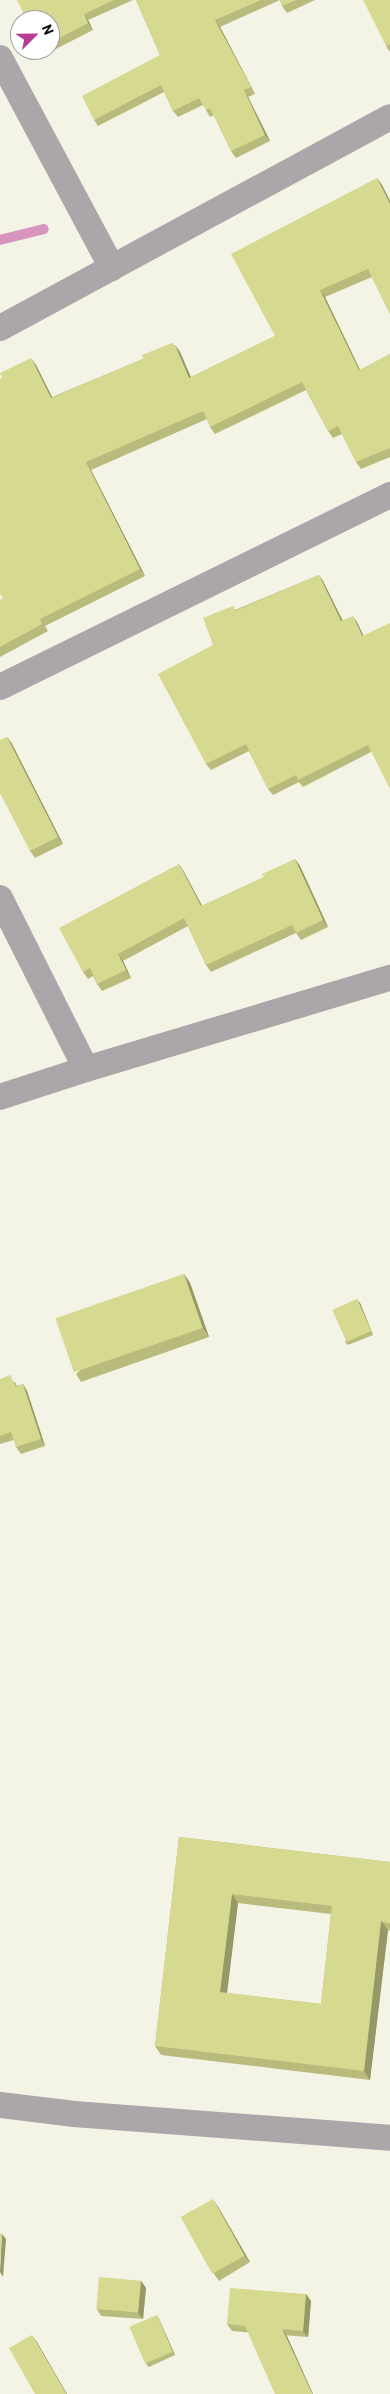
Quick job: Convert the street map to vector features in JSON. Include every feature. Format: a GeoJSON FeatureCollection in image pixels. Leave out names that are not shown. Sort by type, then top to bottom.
{"type":"FeatureCollection","features":[{"type":"Feature","properties":{"kind":"street"},"geometry":{"type":"LineString","coordinates":[[0,58],[112,268]]}},
{"type":"Feature","properties":{"kind":"street"},"geometry":{"type":"LineString","coordinates":[[0,328],[390,117]]}},
{"type":"Feature","properties":{"kind":"street"},"geometry":{"type":"LineString","coordinates":[[0,687],[390,495]]}},
{"type":"Feature","properties":{"kind":"street"},"geometry":{"type":"LineString","coordinates":[[0,898],[86,1069]]}},
{"type":"Feature","properties":{"kind":"street"},"geometry":{"type":"LineString","coordinates":[[0,1098],[86,1069],[390,978]]}},
{"type":"Feature","properties":{"kind":"street"},"geometry":{"type":"LineString","coordinates":[[0,2105],[74,2114],[390,2138]]}},
{"type":"Feature","properties":{"kind":"building"},"geometry":{"type":"Polygon","coordinates":[[[17,0],[114,0],[84,14],[88,23],[60,38],[60,10],[22,10],[17,0]]]}},
{"type":"Feature","properties":{"kind":"building"},"geometry":{"type":"Polygon","coordinates":[[[136,0],[261,0],[215,20],[251,87],[244,90],[265,135],[231,151],[210,108],[206,110],[199,98],[173,111],[161,85],[94,120],[82,96],[160,55],[136,0]]]}},
{"type":"Feature","properties":{"kind":"building"},"geometry":{"type":"Polygon","coordinates":[[[280,0],[296,0],[282,6],[280,0]]]}},
{"type":"Feature","properties":{"kind":"building"},"geometry":{"type":"Polygon","coordinates":[[[363,0],[390,0],[390,44],[386,46],[363,0]]]}},
{"type":"Feature","properties":{"kind":"building"},"geometry":{"type":"Polygon","coordinates":[[[377,178],[390,204],[390,314],[368,269],[320,290],[359,370],[390,354],[390,448],[356,462],[338,426],[328,431],[302,382],[210,427],[203,411],[86,462],[140,569],[40,619],[42,624],[0,647],[0,600],[3,599],[0,594],[0,379],[2,378],[0,373],[31,358],[51,398],[143,359],[142,355],[172,343],[173,346],[175,345],[189,378],[275,336],[231,254],[377,178]]]}},
{"type":"Feature","properties":{"kind":"building"},"geometry":{"type":"Polygon","coordinates":[[[319,575],[341,621],[353,616],[362,636],[390,623],[390,789],[368,745],[298,780],[296,775],[268,789],[246,744],[206,764],[158,674],[213,645],[203,618],[233,606],[235,611],[319,575]]]}},
{"type":"Feature","properties":{"kind":"building"},"geometry":{"type":"Polygon","coordinates":[[[7,737],[58,837],[30,851],[0,793],[0,740],[7,737]]]}},
{"type":"Feature","properties":{"kind":"building"},"geometry":{"type":"Polygon","coordinates":[[[295,859],[323,920],[296,933],[292,925],[206,965],[184,918],[118,954],[126,970],[97,984],[90,968],[83,972],[59,928],[179,864],[201,906],[264,877],[262,874],[295,859]]]}},
{"type":"Feature","properties":{"kind":"building"},"geometry":{"type":"Polygon","coordinates":[[[184,1274],[203,1328],[74,1372],[55,1318],[184,1274]]]}},
{"type":"Feature","properties":{"kind":"building"},"geometry":{"type":"Polygon","coordinates":[[[357,1299],[371,1331],[347,1342],[332,1310],[357,1299]]]}},
{"type":"Feature","properties":{"kind":"building"},"geometry":{"type":"Polygon","coordinates":[[[10,1375],[16,1387],[23,1384],[41,1439],[16,1447],[11,1432],[0,1436],[0,1379],[10,1375]]]}},
{"type":"Feature","properties":{"kind":"building"},"geometry":{"type":"Polygon","coordinates":[[[179,1837],[390,1862],[390,1924],[381,1921],[364,2071],[155,2046],[179,1837]],[[232,1894],[220,1992],[321,2004],[332,1906],[232,1894]]]}},
{"type":"Feature","properties":{"kind":"building"},"geometry":{"type":"Polygon","coordinates":[[[213,2199],[245,2256],[212,2274],[181,2217],[213,2199]]]}},
{"type":"Feature","properties":{"kind":"building"},"geometry":{"type":"Polygon","coordinates":[[[0,2233],[2,2234],[0,2265],[0,2233]]]}},
{"type":"Feature","properties":{"kind":"building"},"geometry":{"type":"Polygon","coordinates":[[[99,2277],[141,2281],[138,2313],[96,2309],[99,2277]]]}},
{"type":"Feature","properties":{"kind":"building"},"geometry":{"type":"Polygon","coordinates":[[[230,2288],[306,2294],[303,2331],[282,2329],[312,2394],[275,2394],[245,2326],[227,2324],[230,2288]]]}},
{"type":"Feature","properties":{"kind":"building"},"geometry":{"type":"Polygon","coordinates":[[[157,2315],[173,2352],[145,2364],[129,2327],[157,2315]]]}},
{"type":"Feature","properties":{"kind":"building"},"geometry":{"type":"Polygon","coordinates":[[[32,2335],[66,2394],[35,2394],[9,2348],[32,2335]]]}},
{"type":"Feature","properties":{"kind":"waterway"},"geometry":{"type":"LineString","coordinates":[[0,240],[44,229]]}}]}
